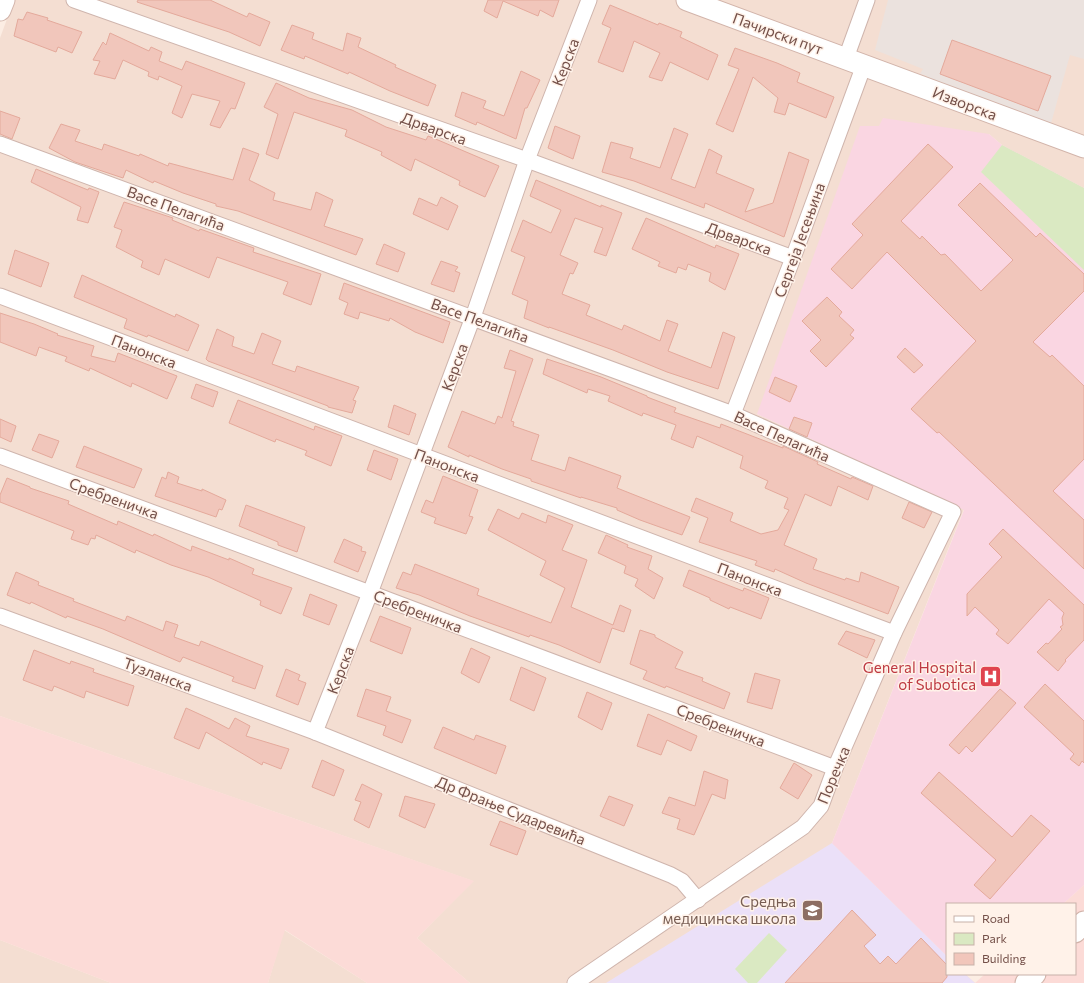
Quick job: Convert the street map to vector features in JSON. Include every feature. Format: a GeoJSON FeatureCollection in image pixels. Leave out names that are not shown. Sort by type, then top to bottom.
{"type":"FeatureCollection","features":[{"type":"Feature","properties":{"kind":"street"},"geometry":{"type":"LineString","coordinates":[[0,10],[4,0]]}},
{"type":"Feature","properties":{"kind":"street","name":"Дрварска"},"geometry":{"type":"LineString","coordinates":[[74,0],[527,160],[793,258]]}},
{"type":"Feature","properties":{"kind":"street","name":"Керска"},"geometry":{"type":"LineString","coordinates":[[315,732],[370,593],[473,317],[527,160],[589,0]]}},
{"type":"Feature","properties":{"kind":"street","name":"Пачирски пут"},"geometry":{"type":"LineString","coordinates":[[687,0],[855,62]]}},
{"type":"Feature","properties":{"kind":"street","name":"Сергеја Јесењина"},"geometry":{"type":"LineString","coordinates":[[733,414],[793,258],[855,62],[867,0]]}},
{"type":"Feature","properties":{"kind":"street","name":"Изворска"},"geometry":{"type":"LineString","coordinates":[[855,62],[1084,147]]}},
{"type":"Feature","properties":{"kind":"street","name":"Васе Пелагића"},"geometry":{"type":"LineString","coordinates":[[0,144],[733,414],[953,512]]}},
{"type":"Feature","properties":{"kind":"street","name":"Панонска"},"geometry":{"type":"LineString","coordinates":[[0,296],[894,633]]}},
{"type":"Feature","properties":{"kind":"street","name":"Сребреничка"},"geometry":{"type":"LineString","coordinates":[[0,456],[835,768]]}},
{"type":"Feature","properties":{"kind":"street","name":"Поречка"},"geometry":{"type":"LineString","coordinates":[[575,983],[698,900],[803,826],[821,806],[835,768],[894,633],[953,512]]}},
{"type":"Feature","properties":{"kind":"street","name":"Тузланска"},"geometry":{"type":"LineString","coordinates":[[0,616],[315,732]]}},
{"type":"Feature","properties":{"kind":"street","name":"Др Фрање Сударевића"},"geometry":{"type":"LineString","coordinates":[[315,732],[671,875],[682,881],[698,900]]}},
{"type":"Feature","properties":{"kind":"street"},"geometry":{"type":"LineString","coordinates":[[1076,931],[1084,922]]}},
{"type":"Feature","properties":{"kind":"street"},"geometry":{"type":"LineString","coordinates":[[1026,983],[1034,975]]}},
{"type":"Feature","properties":{"kind":"shaded area"},"geometry":{"type":"Polygon","coordinates":[[[14,0],[1084,0],[1084,188],[1002,145],[989,134],[757,414],[964,509],[832,843],[946,955],[946,975],[966,975],[975,983],[470,983],[417,938],[473,881],[0,716],[0,38],[14,0]]]}},
{"type":"Feature","properties":{"kind":"shaded area"},"geometry":{"type":"Polygon","coordinates":[[[888,0],[1084,0],[1084,59],[1070,55],[1050,127],[927,84],[927,76],[920,74],[923,69],[875,50],[888,0]]]}},
{"type":"Feature","properties":{"kind":"shaded area","name":"General Hospital of Subotica"},"geometry":{"type":"Polygon","coordinates":[[[883,118],[989,134],[1002,145],[1084,188],[1084,885],[1064,903],[946,903],[946,955],[832,843],[964,510],[757,414],[860,126],[879,126],[883,118]]]}},
{"type":"Feature","properties":{"kind":"shaded area"},"geometry":{"type":"Polygon","coordinates":[[[0,716],[474,881],[417,938],[470,983],[367,983],[285,930],[268,983],[111,983],[0,940],[0,716]]]}},
{"type":"Feature","properties":{"kind":"shaded area","name":"Средња медицинска школа"},"geometry":{"type":"Polygon","coordinates":[[[832,843],[946,955],[946,975],[966,975],[975,983],[606,983],[832,843]]]}},
{"type":"Feature","properties":{"kind":"shaded area"},"geometry":{"type":"Polygon","coordinates":[[[1084,885],[1084,983],[975,983],[984,975],[1076,975],[1076,903],[1064,903],[1084,885]]]}},
{"type":"Feature","properties":{"kind":"shaded area"},"geometry":{"type":"Polygon","coordinates":[[[284,930],[367,983],[268,983],[284,930]]]}},
{"type":"Feature","properties":{"kind":"shaded area"},"geometry":{"type":"Polygon","coordinates":[[[0,940],[111,983],[0,983],[0,940]]]}},
{"type":"Feature","properties":{"kind":"green space"},"geometry":{"type":"Polygon","coordinates":[[[1002,145],[1084,188],[1084,270],[981,172],[1002,145]]]}},
{"type":"Feature","properties":{"kind":"green space"},"geometry":{"type":"Polygon","coordinates":[[[769,933],[787,950],[757,983],[748,983],[735,969],[769,933]]]}},
{"type":"Feature","properties":{"kind":"building"},"geometry":{"type":"Polygon","coordinates":[[[138,0],[210,0],[247,17],[249,13],[270,22],[260,46],[229,32],[137,2],[138,0]]]}},
{"type":"Feature","properties":{"kind":"building"},"geometry":{"type":"Polygon","coordinates":[[[488,0],[559,0],[553,17],[540,10],[538,16],[503,1],[497,18],[484,11],[488,0]]]}},
{"type":"Feature","properties":{"kind":"building"},"geometry":{"type":"Polygon","coordinates":[[[610,5],[658,25],[659,23],[682,32],[680,37],[718,55],[708,80],[670,62],[662,81],[649,77],[660,53],[634,41],[623,72],[598,62],[611,28],[602,24],[610,5]]]}},
{"type":"Feature","properties":{"kind":"building"},"geometry":{"type":"Polygon","coordinates":[[[27,12],[48,18],[47,20],[82,32],[72,53],[58,47],[56,52],[14,36],[18,19],[23,20],[27,12]]]}},
{"type":"Feature","properties":{"kind":"building"},"geometry":{"type":"Polygon","coordinates":[[[292,25],[314,33],[312,39],[343,51],[347,33],[361,38],[358,47],[396,65],[395,67],[436,85],[428,106],[390,91],[349,72],[348,74],[305,56],[304,59],[281,50],[292,25]]]}},
{"type":"Feature","properties":{"kind":"building"},"geometry":{"type":"Polygon","coordinates":[[[110,33],[149,51],[151,47],[162,52],[159,61],[182,70],[186,61],[245,83],[235,109],[231,108],[220,128],[210,125],[220,101],[192,94],[182,118],[172,113],[182,86],[159,76],[158,80],[148,76],[149,72],[123,60],[115,79],[94,74],[100,61],[93,60],[103,42],[106,45],[110,33]]]}},
{"type":"Feature","properties":{"kind":"building"},"geometry":{"type":"Polygon","coordinates":[[[952,40],[1051,76],[1038,111],[940,74],[952,40]]]}},
{"type":"Feature","properties":{"kind":"building"},"geometry":{"type":"Polygon","coordinates":[[[735,48],[800,73],[797,82],[834,97],[826,118],[789,103],[785,115],[774,112],[778,98],[753,77],[733,132],[716,124],[739,69],[728,65],[735,48]]]}},
{"type":"Feature","properties":{"kind":"building"},"geometry":{"type":"Polygon","coordinates":[[[521,71],[540,80],[527,108],[525,108],[516,139],[477,122],[476,125],[455,116],[462,92],[486,101],[483,108],[504,116],[521,71]]]}},
{"type":"Feature","properties":{"kind":"building"},"geometry":{"type":"Polygon","coordinates":[[[276,83],[309,98],[352,110],[386,127],[426,140],[428,136],[499,166],[485,197],[459,185],[460,181],[415,159],[411,171],[381,155],[382,152],[345,136],[347,130],[294,112],[278,159],[266,154],[278,114],[264,107],[276,83]]]}},
{"type":"Feature","properties":{"kind":"building"},"geometry":{"type":"Polygon","coordinates":[[[0,111],[20,118],[12,139],[0,134],[0,111]]]}},
{"type":"Feature","properties":{"kind":"building"},"geometry":{"type":"Polygon","coordinates":[[[61,124],[80,130],[75,141],[102,150],[104,144],[139,156],[140,154],[168,166],[169,163],[233,180],[243,148],[259,154],[249,180],[275,193],[273,200],[311,210],[316,192],[333,200],[324,226],[363,239],[356,255],[238,211],[216,206],[216,204],[154,181],[153,183],[126,170],[123,178],[75,162],[49,148],[61,124]]]}},
{"type":"Feature","properties":{"kind":"building"},"geometry":{"type":"Polygon","coordinates":[[[555,126],[580,136],[573,159],[548,148],[555,126]]]}},
{"type":"Feature","properties":{"kind":"building"},"geometry":{"type":"Polygon","coordinates":[[[674,128],[688,134],[671,179],[695,188],[709,149],[722,156],[716,173],[754,189],[745,212],[773,203],[789,152],[809,160],[784,237],[705,203],[704,208],[634,181],[602,172],[611,142],[633,148],[630,158],[660,168],[674,128]]]}},
{"type":"Feature","properties":{"kind":"building"},"geometry":{"type":"Polygon","coordinates":[[[928,144],[953,167],[901,221],[920,239],[922,236],[941,255],[945,254],[981,291],[1013,260],[958,205],[980,183],[1036,237],[1040,233],[1084,274],[1084,291],[1033,342],[1050,357],[1052,355],[1084,386],[1084,459],[1053,491],[1084,520],[1084,569],[939,432],[937,433],[911,409],[976,341],[887,252],[852,289],[831,269],[863,235],[852,224],[928,144]]]}},
{"type":"Feature","properties":{"kind":"building"},"geometry":{"type":"Polygon","coordinates":[[[36,169],[88,190],[89,188],[99,192],[88,223],[77,220],[81,207],[31,182],[36,169]]]}},
{"type":"Feature","properties":{"kind":"building"},"geometry":{"type":"Polygon","coordinates":[[[536,180],[601,207],[601,205],[622,213],[606,256],[594,252],[603,228],[575,218],[560,255],[578,263],[573,274],[570,273],[562,294],[590,305],[586,315],[622,330],[624,325],[660,341],[667,320],[678,324],[668,351],[711,368],[723,332],[735,337],[718,389],[667,372],[613,350],[524,318],[528,301],[512,294],[525,257],[511,251],[523,220],[551,233],[561,210],[530,196],[536,180]]]}},
{"type":"Feature","properties":{"kind":"building"},"geometry":{"type":"Polygon","coordinates":[[[441,197],[458,206],[448,230],[413,214],[419,198],[437,206],[441,197]]]}},
{"type":"Feature","properties":{"kind":"building"},"geometry":{"type":"Polygon","coordinates":[[[124,202],[173,218],[172,220],[199,231],[200,229],[254,248],[253,252],[321,274],[311,305],[283,294],[288,282],[217,257],[209,278],[165,259],[159,275],[141,267],[143,261],[116,247],[122,230],[114,227],[124,202]]]}},
{"type":"Feature","properties":{"kind":"building"},"geometry":{"type":"Polygon","coordinates":[[[646,218],[715,248],[716,245],[739,254],[725,290],[709,281],[711,273],[688,264],[686,270],[678,267],[676,273],[658,266],[660,262],[632,249],[646,218]]]}},
{"type":"Feature","properties":{"kind":"building"},"geometry":{"type":"Polygon","coordinates":[[[384,244],[405,253],[398,272],[376,264],[384,244]]]}},
{"type":"Feature","properties":{"kind":"building"},"geometry":{"type":"Polygon","coordinates":[[[15,250],[49,263],[41,287],[8,274],[15,250]]]}},
{"type":"Feature","properties":{"kind":"building"},"geometry":{"type":"Polygon","coordinates":[[[441,261],[458,267],[455,271],[460,273],[454,292],[431,284],[441,261]]]}},
{"type":"Feature","properties":{"kind":"building"},"geometry":{"type":"Polygon","coordinates":[[[82,275],[175,317],[176,314],[199,325],[188,351],[148,335],[147,337],[124,328],[127,319],[74,297],[82,275]]]}},
{"type":"Feature","properties":{"kind":"building"},"geometry":{"type":"Polygon","coordinates":[[[344,283],[450,322],[443,343],[415,332],[390,318],[389,321],[360,312],[358,319],[344,314],[348,303],[339,299],[344,283]]]}},
{"type":"Feature","properties":{"kind":"building"},"geometry":{"type":"Polygon","coordinates":[[[827,297],[842,312],[839,316],[854,330],[850,335],[854,338],[826,367],[810,351],[821,340],[802,321],[827,297]]]}},
{"type":"Feature","properties":{"kind":"building"},"geometry":{"type":"Polygon","coordinates":[[[0,313],[34,324],[58,334],[57,335],[94,346],[91,356],[115,362],[118,353],[177,376],[167,399],[132,383],[131,387],[90,368],[89,371],[65,361],[67,357],[39,347],[36,356],[0,342],[0,313]]]}},
{"type":"Feature","properties":{"kind":"building"},"geometry":{"type":"Polygon","coordinates":[[[217,329],[234,337],[232,346],[254,354],[262,333],[281,341],[272,364],[295,372],[297,366],[359,387],[353,400],[356,401],[352,413],[328,407],[208,361],[206,359],[217,329]]]}},
{"type":"Feature","properties":{"kind":"building"},"geometry":{"type":"Polygon","coordinates":[[[905,348],[923,365],[914,373],[897,357],[905,348]]]}},
{"type":"Feature","properties":{"kind":"building"},"geometry":{"type":"Polygon","coordinates":[[[510,350],[533,359],[511,421],[514,422],[513,426],[539,435],[531,460],[565,471],[569,457],[621,476],[617,488],[690,517],[682,535],[640,520],[617,510],[617,508],[581,498],[531,481],[531,479],[469,455],[469,457],[448,447],[462,411],[495,424],[498,416],[502,418],[516,371],[504,368],[510,350]]]}},
{"type":"Feature","properties":{"kind":"building"},"geometry":{"type":"Polygon","coordinates":[[[547,359],[601,377],[676,408],[674,412],[720,428],[721,424],[783,448],[783,446],[818,462],[817,464],[851,479],[852,477],[873,486],[868,500],[838,486],[831,506],[805,494],[784,545],[817,559],[813,569],[845,580],[846,578],[859,582],[861,572],[899,587],[888,614],[806,583],[775,569],[774,572],[755,565],[757,561],[699,542],[708,518],[691,511],[696,498],[733,513],[730,521],[761,534],[778,530],[789,510],[784,508],[788,498],[765,488],[768,481],[740,468],[743,456],[697,436],[693,448],[671,439],[676,425],[643,413],[642,416],[608,401],[610,396],[588,389],[587,393],[543,374],[547,359]]]}},
{"type":"Feature","properties":{"kind":"building"},"geometry":{"type":"Polygon","coordinates":[[[775,377],[797,386],[790,402],[769,392],[775,377]]]}},
{"type":"Feature","properties":{"kind":"building"},"geometry":{"type":"Polygon","coordinates":[[[196,384],[218,392],[213,407],[191,398],[196,384]]]}},
{"type":"Feature","properties":{"kind":"building"},"geometry":{"type":"Polygon","coordinates":[[[238,400],[314,430],[315,426],[342,436],[331,466],[305,455],[307,451],[276,439],[275,442],[229,423],[238,400]]]}},
{"type":"Feature","properties":{"kind":"building"},"geometry":{"type":"Polygon","coordinates":[[[394,405],[416,414],[409,435],[388,427],[394,405]]]}},
{"type":"Feature","properties":{"kind":"building"},"geometry":{"type":"Polygon","coordinates":[[[794,417],[812,423],[807,437],[789,429],[794,417]]]}},
{"type":"Feature","properties":{"kind":"building"},"geometry":{"type":"Polygon","coordinates":[[[0,419],[16,426],[11,442],[0,437],[0,419]]]}},
{"type":"Feature","properties":{"kind":"building"},"geometry":{"type":"Polygon","coordinates":[[[39,434],[59,441],[52,458],[32,450],[39,434]]]}},
{"type":"Feature","properties":{"kind":"building"},"geometry":{"type":"Polygon","coordinates":[[[84,446],[142,469],[134,488],[76,467],[84,446]]]}},
{"type":"Feature","properties":{"kind":"building"},"geometry":{"type":"Polygon","coordinates":[[[374,450],[398,459],[391,480],[367,470],[374,450]]]}},
{"type":"Feature","properties":{"kind":"building"},"geometry":{"type":"Polygon","coordinates":[[[168,472],[179,477],[177,483],[202,491],[202,489],[226,500],[222,510],[219,509],[216,517],[155,496],[162,477],[166,479],[168,472]]]}},
{"type":"Feature","properties":{"kind":"building"},"geometry":{"type":"Polygon","coordinates":[[[443,476],[478,490],[469,516],[473,517],[466,534],[434,523],[436,518],[421,512],[426,500],[433,503],[443,476]]]}},
{"type":"Feature","properties":{"kind":"building"},"geometry":{"type":"Polygon","coordinates":[[[7,478],[30,488],[69,501],[68,504],[117,525],[118,521],[153,536],[154,534],[191,551],[192,546],[229,560],[229,558],[254,569],[252,574],[292,588],[281,614],[260,605],[261,601],[208,577],[171,565],[136,550],[135,553],[96,535],[95,539],[91,538],[88,545],[71,539],[74,531],[0,502],[0,495],[7,478]]]}},
{"type":"Feature","properties":{"kind":"building"},"geometry":{"type":"Polygon","coordinates":[[[909,502],[932,512],[924,528],[902,518],[909,502]]]}},
{"type":"Feature","properties":{"kind":"building"},"geometry":{"type":"Polygon","coordinates":[[[246,505],[305,527],[297,552],[278,545],[278,542],[239,526],[246,505]]]}},
{"type":"Feature","properties":{"kind":"building"},"geometry":{"type":"Polygon","coordinates":[[[498,509],[519,519],[522,513],[546,523],[548,515],[573,525],[562,550],[587,560],[571,607],[613,625],[620,605],[631,610],[624,632],[612,628],[600,663],[559,645],[530,635],[529,637],[470,616],[419,595],[396,588],[403,572],[411,575],[415,564],[479,589],[477,595],[551,623],[565,588],[540,575],[546,561],[488,530],[498,509]]]}},
{"type":"Feature","properties":{"kind":"building"},"geometry":{"type":"Polygon","coordinates":[[[1003,529],[1084,605],[1084,640],[1065,660],[1066,661],[1058,671],[1037,652],[1046,643],[1048,644],[1062,629],[1060,627],[1063,625],[1062,618],[1064,613],[1049,599],[1008,644],[996,634],[999,630],[975,607],[967,616],[967,594],[1002,557],[989,544],[1003,529]]]}},
{"type":"Feature","properties":{"kind":"building"},"geometry":{"type":"Polygon","coordinates":[[[606,535],[628,545],[627,547],[652,556],[648,569],[663,578],[654,599],[635,586],[638,579],[624,573],[626,566],[598,553],[606,535]]]}},
{"type":"Feature","properties":{"kind":"building"},"geometry":{"type":"Polygon","coordinates":[[[344,539],[362,547],[361,551],[366,552],[358,572],[334,562],[344,539]]]}},
{"type":"Feature","properties":{"kind":"building"},"geometry":{"type":"Polygon","coordinates":[[[689,570],[743,591],[744,588],[769,598],[761,619],[730,607],[729,609],[710,600],[710,598],[683,586],[689,570]]]}},
{"type":"Feature","properties":{"kind":"building"},"geometry":{"type":"Polygon","coordinates":[[[16,572],[39,582],[38,585],[74,599],[73,601],[125,621],[127,616],[163,631],[166,621],[178,625],[174,637],[199,646],[201,641],[263,666],[255,689],[232,681],[234,677],[183,657],[180,662],[103,629],[67,616],[66,618],[31,602],[30,604],[7,595],[16,572]]]}},
{"type":"Feature","properties":{"kind":"building"},"geometry":{"type":"Polygon","coordinates":[[[310,594],[337,605],[329,625],[303,615],[310,594]]]}},
{"type":"Feature","properties":{"kind":"building"},"geometry":{"type":"Polygon","coordinates":[[[380,616],[411,628],[402,654],[370,641],[380,616]]]}},
{"type":"Feature","properties":{"kind":"building"},"geometry":{"type":"Polygon","coordinates":[[[640,630],[655,635],[655,637],[683,652],[675,668],[703,678],[702,681],[730,693],[724,709],[666,686],[665,688],[643,679],[647,671],[630,664],[640,630]]]}},
{"type":"Feature","properties":{"kind":"building"},"geometry":{"type":"Polygon","coordinates":[[[846,631],[875,640],[867,658],[838,644],[846,631]]]}},
{"type":"Feature","properties":{"kind":"building"},"geometry":{"type":"Polygon","coordinates":[[[471,648],[490,657],[479,683],[461,673],[471,648]]]}},
{"type":"Feature","properties":{"kind":"building"},"geometry":{"type":"Polygon","coordinates":[[[34,650],[70,664],[71,661],[94,669],[93,672],[134,686],[128,706],[86,691],[84,698],[54,686],[52,691],[23,680],[34,650]]]}},
{"type":"Feature","properties":{"kind":"building"},"geometry":{"type":"Polygon","coordinates":[[[521,667],[546,678],[534,711],[510,700],[521,667]]]}},
{"type":"Feature","properties":{"kind":"building"},"geometry":{"type":"Polygon","coordinates":[[[286,669],[300,675],[298,680],[306,683],[298,705],[276,696],[286,669]]]}},
{"type":"Feature","properties":{"kind":"building"},"geometry":{"type":"Polygon","coordinates":[[[755,673],[780,680],[772,709],[747,702],[755,673]]]}},
{"type":"Feature","properties":{"kind":"building"},"geometry":{"type":"Polygon","coordinates":[[[1045,684],[1084,721],[1084,763],[1082,761],[1079,766],[1070,759],[1074,754],[1024,707],[1045,684]]]}},
{"type":"Feature","properties":{"kind":"building"},"geometry":{"type":"Polygon","coordinates":[[[366,689],[391,697],[386,711],[411,720],[402,743],[383,735],[386,726],[357,716],[366,689]]]}},
{"type":"Feature","properties":{"kind":"building"},"geometry":{"type":"Polygon","coordinates":[[[1000,689],[1016,703],[972,752],[966,746],[959,754],[949,745],[1000,689]]]}},
{"type":"Feature","properties":{"kind":"building"},"geometry":{"type":"Polygon","coordinates":[[[587,692],[612,703],[602,730],[578,717],[587,692]]]}},
{"type":"Feature","properties":{"kind":"building"},"geometry":{"type":"Polygon","coordinates":[[[186,708],[229,729],[235,718],[250,726],[246,736],[289,749],[281,769],[263,762],[262,765],[206,732],[199,749],[174,738],[186,708]]]}},
{"type":"Feature","properties":{"kind":"building"},"geometry":{"type":"Polygon","coordinates":[[[648,714],[697,736],[691,751],[667,740],[661,755],[637,746],[648,714]]]}},
{"type":"Feature","properties":{"kind":"building"},"geometry":{"type":"Polygon","coordinates":[[[443,727],[474,740],[476,735],[506,746],[496,774],[434,748],[443,727]]]}},
{"type":"Feature","properties":{"kind":"building"},"geometry":{"type":"Polygon","coordinates":[[[322,760],[344,770],[334,796],[312,787],[322,760]]]}},
{"type":"Feature","properties":{"kind":"building"},"geometry":{"type":"Polygon","coordinates":[[[794,763],[812,775],[798,799],[780,788],[794,763]]]}},
{"type":"Feature","properties":{"kind":"building"},"geometry":{"type":"Polygon","coordinates":[[[704,771],[728,780],[725,799],[712,794],[694,835],[677,829],[680,819],[662,813],[669,797],[695,806],[704,771]]]}},
{"type":"Feature","properties":{"kind":"building"},"geometry":{"type":"Polygon","coordinates":[[[939,772],[1012,837],[1031,815],[1050,831],[990,899],[974,885],[996,860],[921,793],[939,772]]]}},
{"type":"Feature","properties":{"kind":"building"},"geometry":{"type":"Polygon","coordinates":[[[362,784],[382,794],[369,828],[354,820],[361,802],[355,800],[362,784]]]}},
{"type":"Feature","properties":{"kind":"building"},"geometry":{"type":"Polygon","coordinates":[[[405,796],[435,804],[425,828],[399,816],[405,796]]]}},
{"type":"Feature","properties":{"kind":"building"},"geometry":{"type":"Polygon","coordinates":[[[609,796],[633,805],[624,826],[600,816],[609,796]]]}},
{"type":"Feature","properties":{"kind":"building"},"geometry":{"type":"Polygon","coordinates":[[[500,821],[526,831],[517,855],[490,845],[500,821]]]}},
{"type":"Feature","properties":{"kind":"building"},"geometry":{"type":"Polygon","coordinates":[[[852,910],[876,935],[864,946],[880,964],[888,956],[896,964],[921,938],[946,964],[947,975],[942,983],[785,983],[852,910]]]}},
{"type":"Feature","properties":{"kind":"place","name":"General Hospital of Subotica"},"geometry":{"type":"Point","coordinates":[991,676]}},
{"type":"Feature","properties":{"kind":"place","name":"Средња медицинска школа"},"geometry":{"type":"Point","coordinates":[812,910]}}]}
